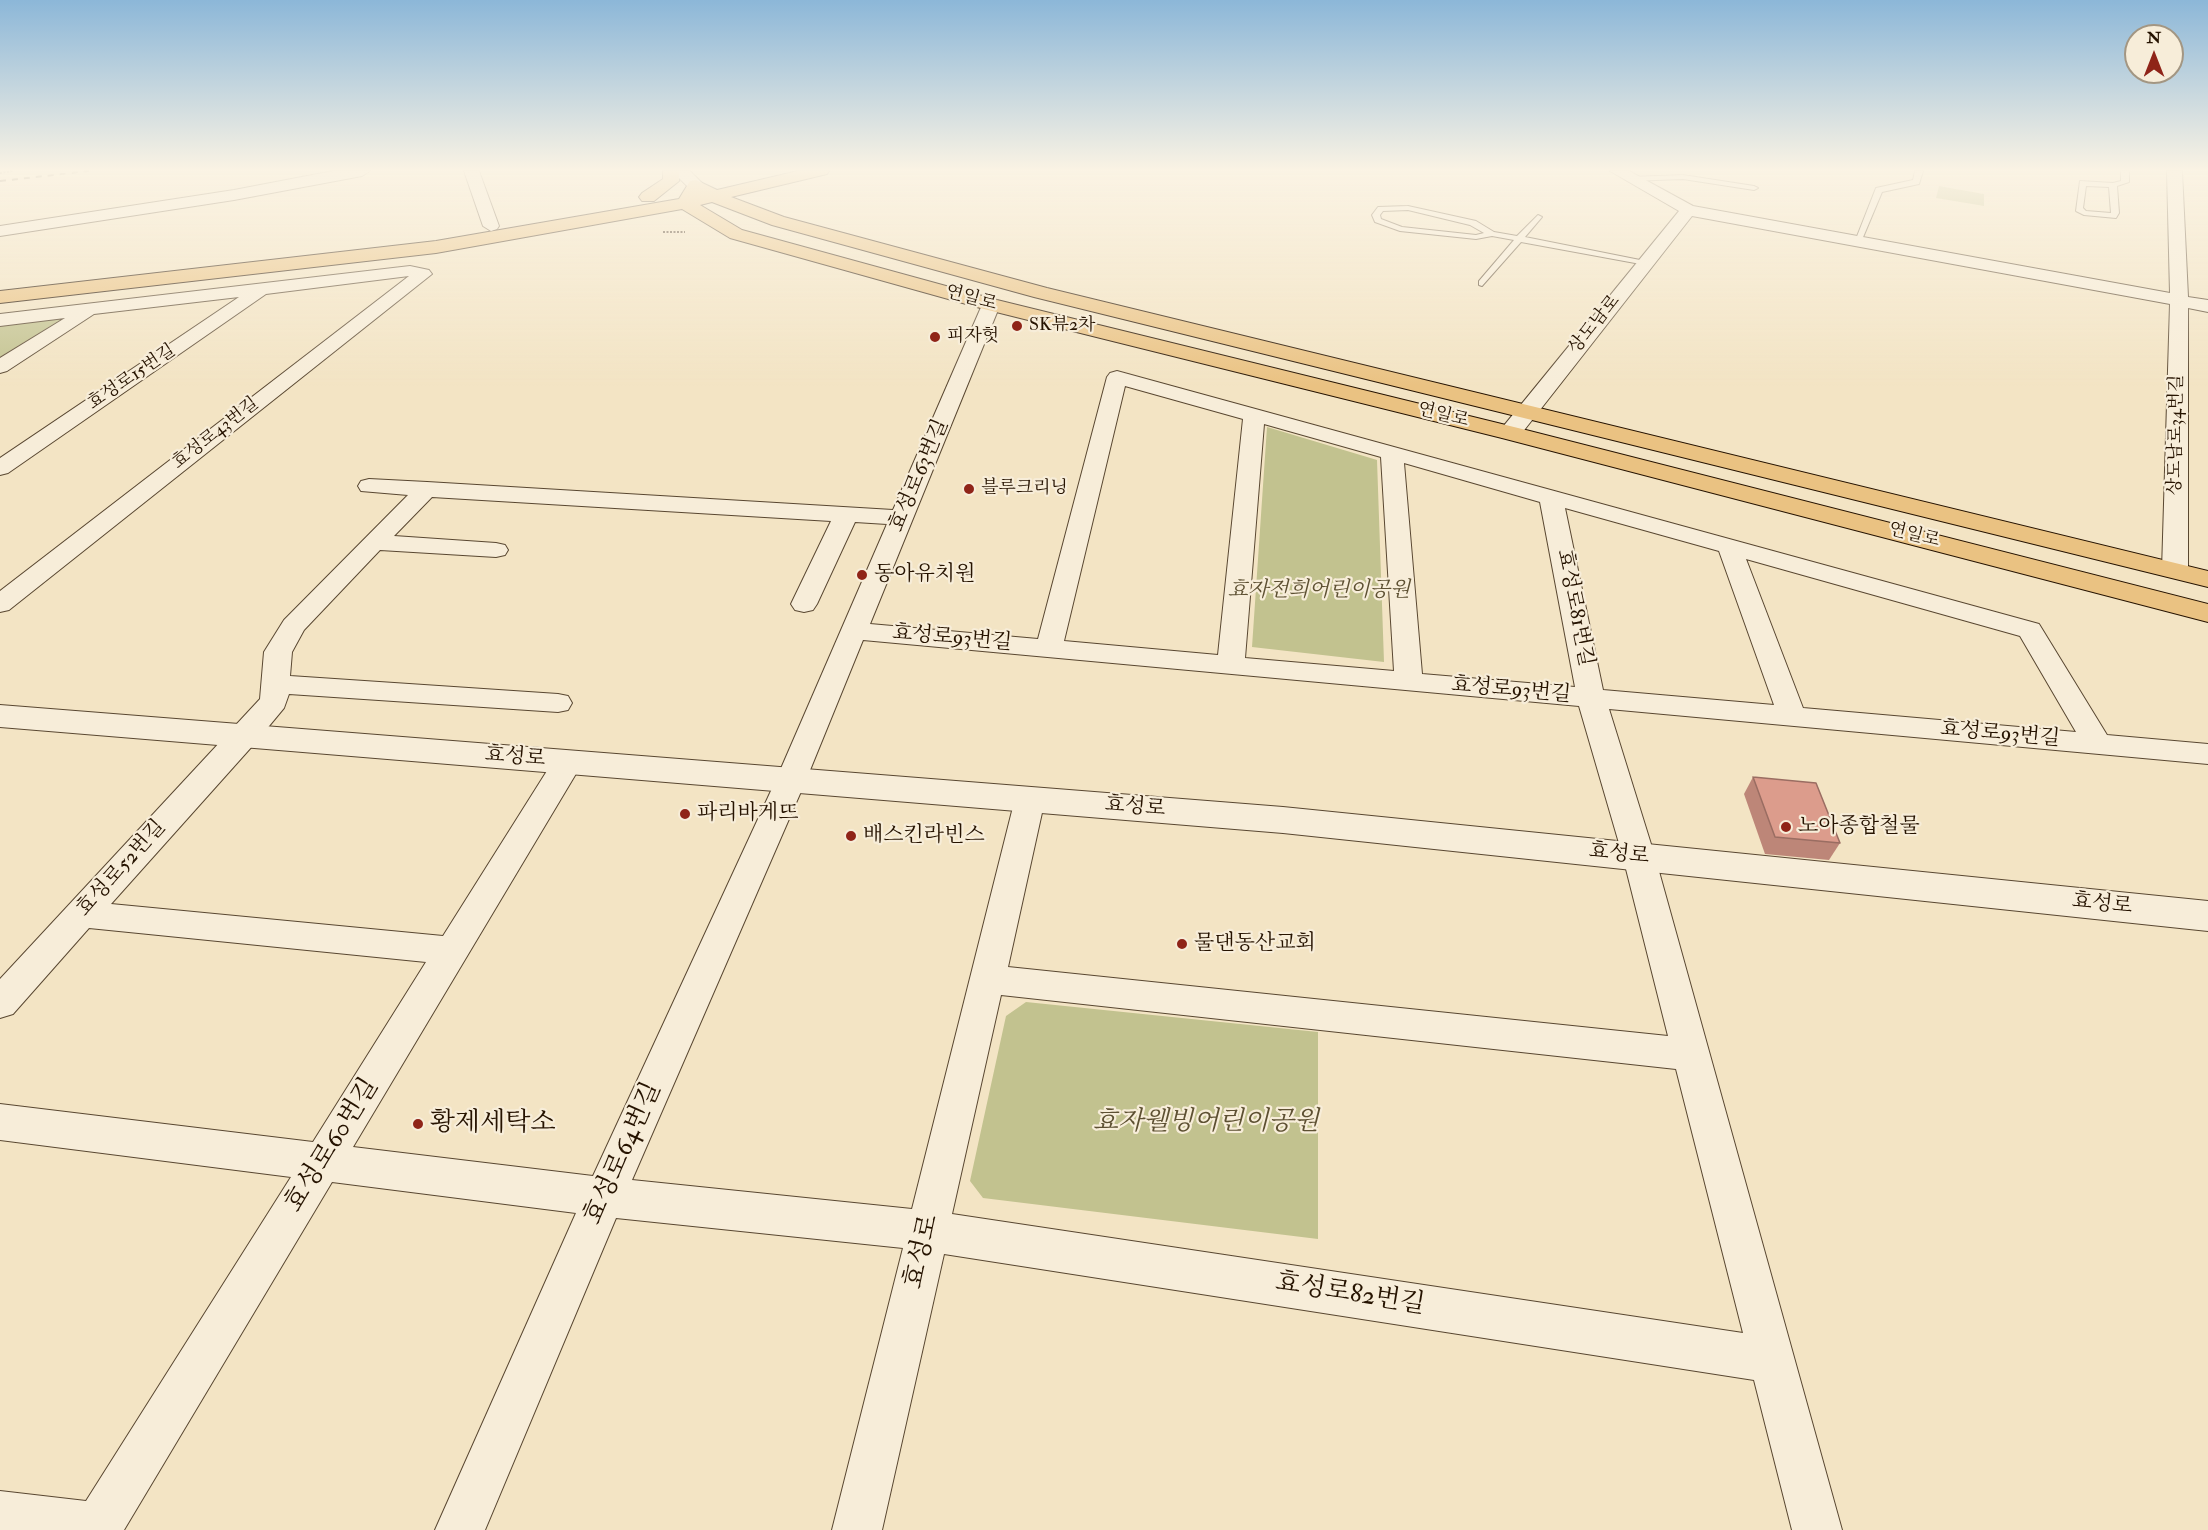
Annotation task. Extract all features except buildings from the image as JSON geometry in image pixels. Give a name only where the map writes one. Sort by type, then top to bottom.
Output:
[{"type":"main road","points":[[0,282],[371,242]]},
{"type":"main road","points":[[0,297],[464,242]]},
{"type":"main road","name":"연일로","points":[[766,242],[991,305],[1510,433],[2208,611]]},
{"type":"main road","name":"연일로","points":[[856,242],[1041,293],[2208,579]]},
{"type":"street","name":"상도남로","points":[[1510,433],[1524,412],[1662,242]]},
{"type":"street","points":[[1859,242],[2208,306]]},
{"type":"street","name":"상도남로34번길","points":[[2175,570],[2179,301],[2177,242]]},
{"type":"street","name":"효성로43번길","points":[[0,604],[423,274],[410,271],[263,288]]},
{"type":"street","points":[[0,320],[263,288]]},
{"type":"street","name":"효성로15번길","points":[[0,468],[263,288]]},
{"type":"street","name":"효성로63번길","points":[[791,780],[991,305]]},
{"type":"street","points":[[0,367],[94,309]]},
{"type":"street","points":[[1049,648],[1117,377],[2030,630],[2098,744]]},
{"type":"street","points":[[1231,665],[1254,415]]},
{"type":"street","points":[[1392,453],[1409,681]]},
{"type":"street","points":[[369,486],[902,518]]},
{"type":"street","name":"효성로52번길","points":[[0,1003],[245,736],[274,701],[278,652],[293,626],[427,489]]},
{"type":"street","name":"효성로81번길","points":[[1551,497],[1591,698],[1639,857]]},
{"type":"street","points":[[804,604],[846,515]]},
{"type":"street","points":[[374,542],[496,550]]},
{"type":"street","points":[[1729,546],[1792,716]]},
{"type":"street","points":[[0,576],[31,578]]},
{"type":"street","name":"효성로93번길","points":[[855,631],[2208,754]]},
{"type":"street","points":[[276,684],[558,703]]},
{"type":"street","name":"효성로","points":[[0,716],[1282,820],[2208,916]]},
{"type":"street","name":"효성로60번길","points":[[97,1529],[568,762]]},
{"type":"street","name":"효성로64번길","points":[[460,1530],[604,1197],[791,780]]},
{"type":"street","name":"효성로","points":[[857,1530],[1030,799]]},
{"type":"street","points":[[1639,857],[1817,1530]]},
{"type":"street","points":[[81,914],[453,951]]},
{"type":"street","points":[[987,979],[1692,1055]]},
{"type":"street","name":"효성로82번길","points":[[0,1122],[604,1197],[928,1231],[1772,1360]]},
{"type":"street","points":[[0,1515],[97,1529]]},
{"type":"lane","points":[[1482,283],[1517,242]]},
{"type":"lane","points":[[1539,242],[1646,262]]},
{"type":"green space","points":[[67,316],[0,357],[0,325]]},
{"type":"green space","name":"효자전희어린이공원","points":[[1267,427],[1377,460],[1384,662],[1252,647]]},
{"type":"green space","name":"효자웰빙어린이공원","points":[[1026,1002],[1318,1032],[1318,1239],[983,1198],[970,1181],[1006,1016]]},
{"type":"place","name":"SK뷰2차","points":[[1017,326]]},
{"type":"place","name":"피자헛","points":[[935,337]]},
{"type":"place","name":"블루크리닝","points":[[969,489]]},
{"type":"place","name":"동아유치원","points":[[862,575]]},
{"type":"place","name":"파리바게뜨","points":[[685,814]]},
{"type":"place","name":"노아종합철물","points":[[1786,827]]},
{"type":"place","name":"배스킨라빈스","points":[[851,836]]},
{"type":"place","name":"물댄동산교회","points":[[1182,944]]},
{"type":"place","name":"황제세탁소","points":[[418,1124]]}]
